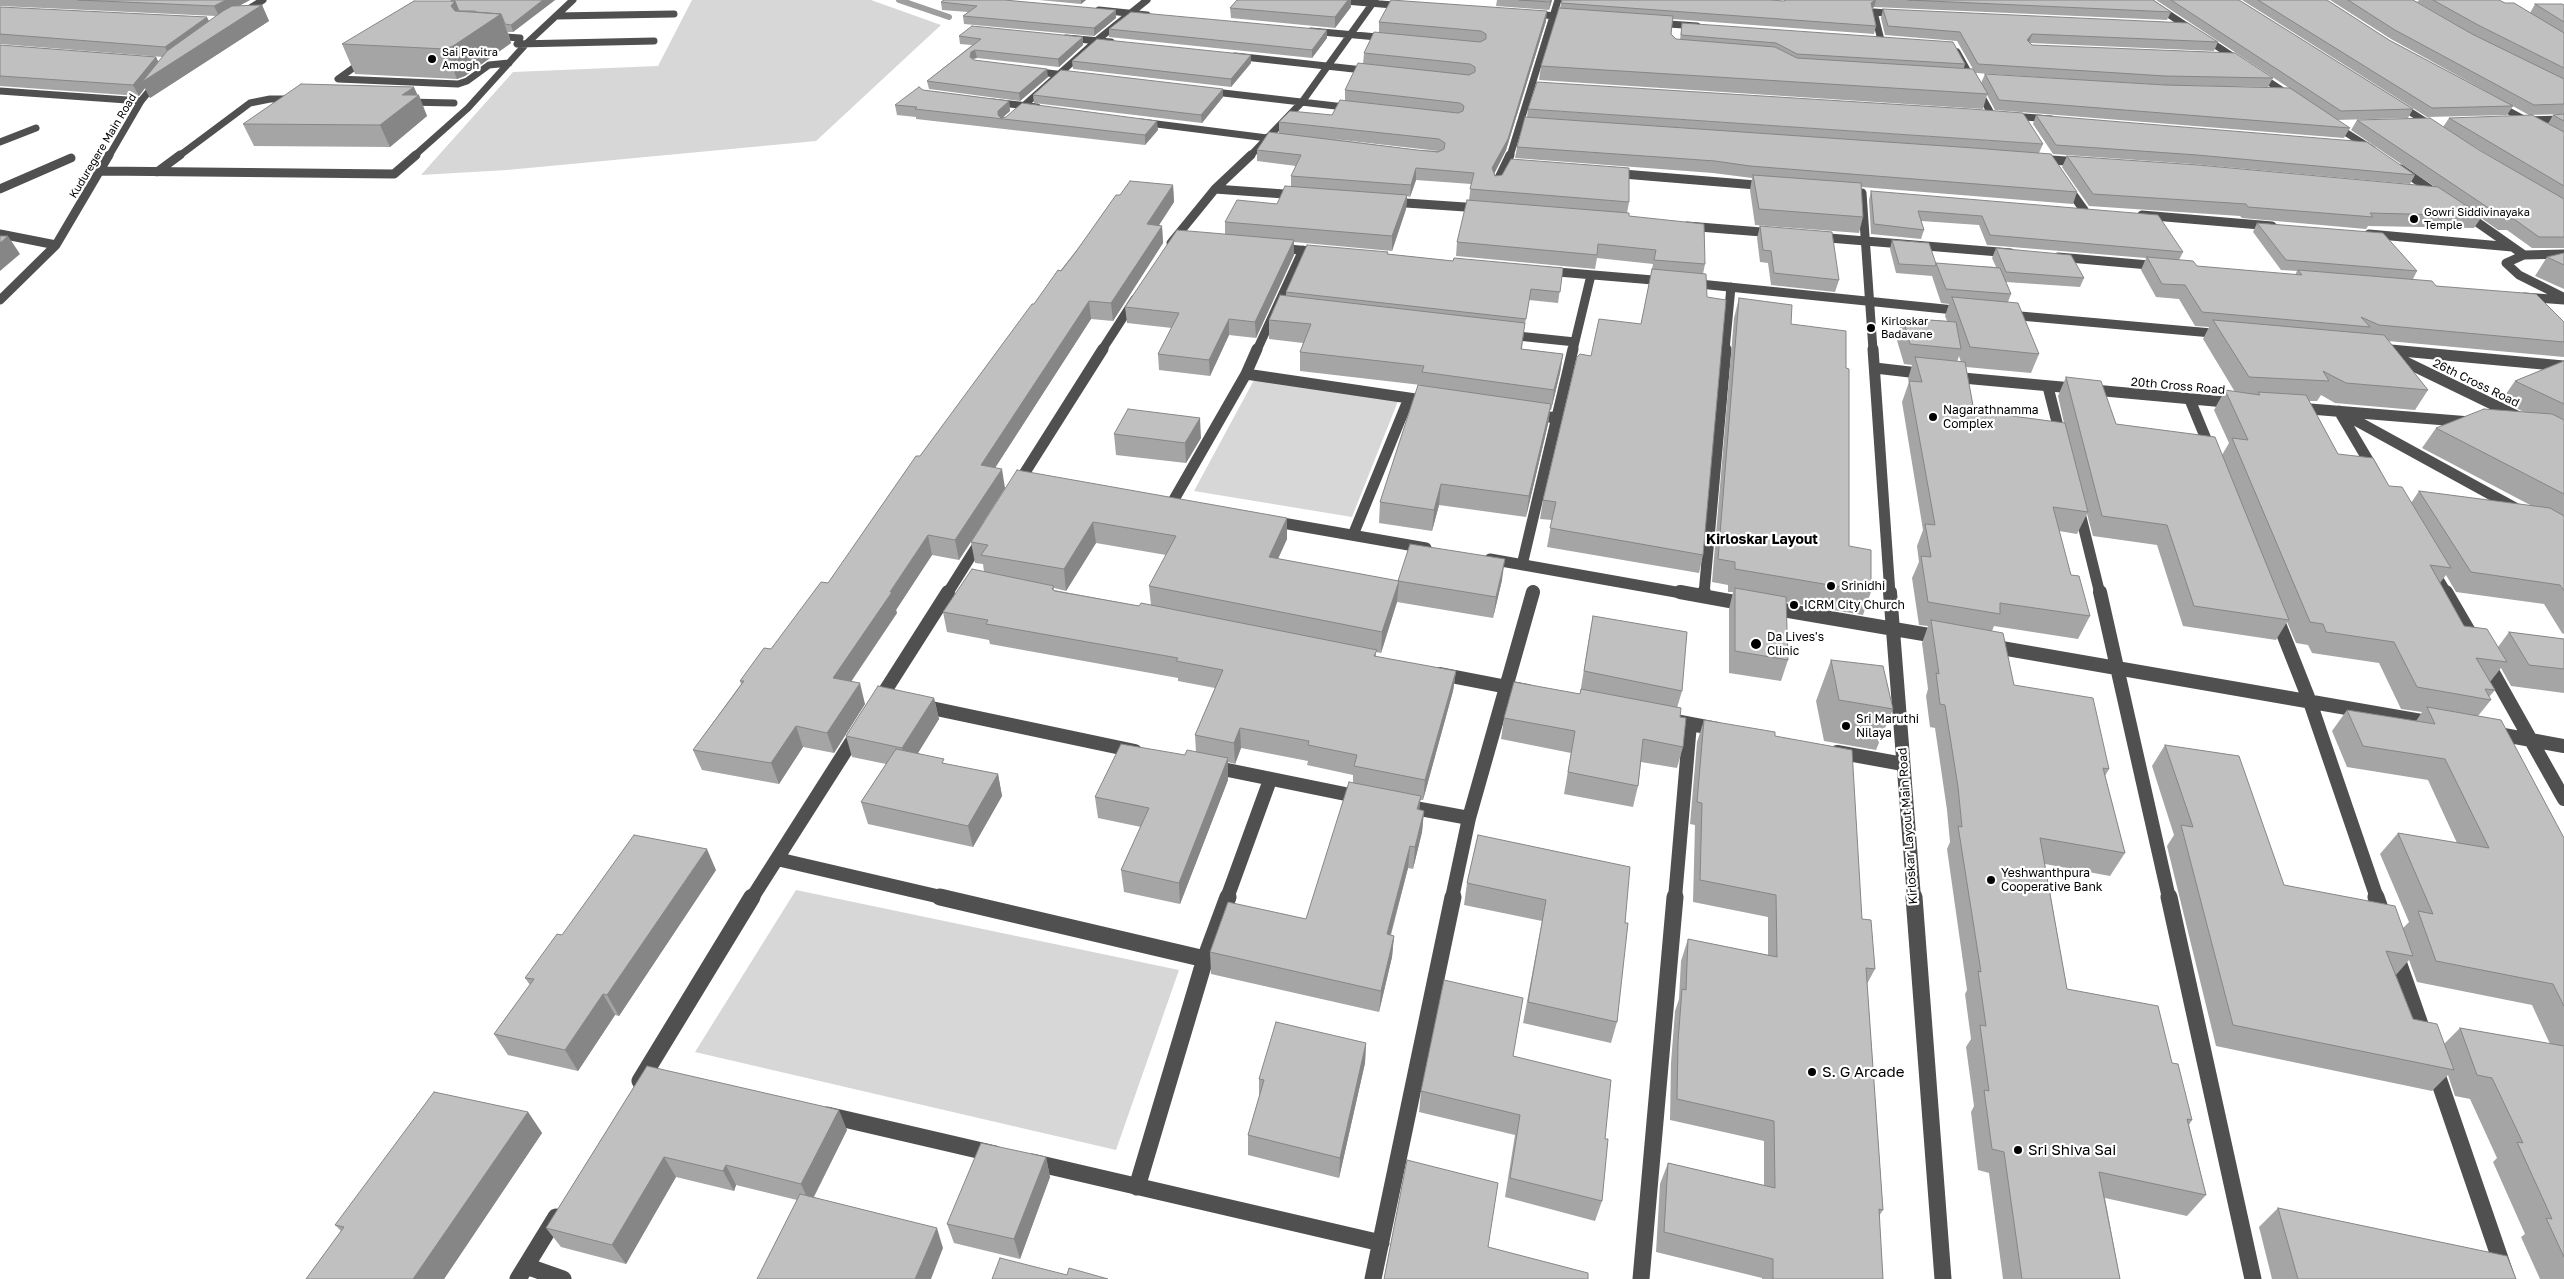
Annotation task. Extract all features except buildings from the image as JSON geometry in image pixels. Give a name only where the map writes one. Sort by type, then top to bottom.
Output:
[{"type":"street","points":[[234,18],[263,0]]},
{"type":"street","points":[[102,171],[394,174],[468,108],[526,44],[573,0]]},
{"type":"street","points":[[1011,117],[1096,41],[1147,0]]},
{"type":"street","points":[[1333,0],[1413,6]]},
{"type":"street","points":[[1497,182],[1507,164],[1558,0]]},
{"type":"street","points":[[2147,0],[2302,104]]},
{"type":"street","points":[[1164,253],[1180,239],[1215,189],[1269,138],[1302,102],[1326,66],[1374,2]]},
{"type":"street","points":[[1092,10],[1160,16]]},
{"type":"street","points":[[1881,40],[1874,12],[1911,15]]},
{"type":"street","points":[[1518,13],[1581,18]]},
{"type":"street","points":[[556,16],[674,14]]},
{"type":"street","points":[[1648,22],[1676,28],[1704,26]]},
{"type":"street","points":[[2166,25],[2186,26]]},
{"type":"street","points":[[1303,30],[1400,40]]},
{"type":"street","points":[[480,36],[518,37],[520,39],[515,43],[526,44],[654,42]]},
{"type":"street","points":[[1057,37],[1115,43]]},
{"type":"street","points":[[1872,40],[1890,41]]},
{"type":"street","points":[[1954,46],[1988,114],[2062,120]]},
{"type":"street","points":[[371,56],[338,79],[458,84],[467,81],[490,65],[509,63]]},
{"type":"street","points":[[1230,56],[1383,72]]},
{"type":"street","points":[[2212,56],[2232,56]]},
{"type":"street","points":[[1022,69],[1078,77]]},
{"type":"street","name":"Kuduregere Main Road","points":[[0,300],[56,245],[102,171],[141,101],[165,71]]},
{"type":"street","points":[[1962,78],[1982,79]]},
{"type":"street","points":[[1532,85],[1542,86]]},
{"type":"street","points":[[1195,90],[1361,108]]},
{"type":"street","points":[[0,91],[141,101]]},
{"type":"street","points":[[2266,92],[2286,93]]},
{"type":"street","points":[[157,172],[250,103],[270,99],[308,99]]},
{"type":"street","points":[[396,101],[454,103]]},
{"type":"street","points":[[984,101],[1043,108]]},
{"type":"street","points":[[2393,102],[2443,133]]},
{"type":"street","points":[[2493,102],[2541,128]]},
{"type":"street","points":[[2023,117],[2028,126]]},
{"type":"street","points":[[2506,121],[2564,119]]},
{"type":"street","points":[[2326,120],[2380,155]]},
{"type":"street","points":[[1136,122],[1288,140]]},
{"type":"street","points":[[2408,123],[2437,122]]},
{"type":"street","points":[[1520,123],[1530,123]]},
{"type":"street","points":[[2334,125],[2353,124]]},
{"type":"street","points":[[0,142],[36,128]]},
{"type":"street","points":[[2345,143],[2365,145]]},
{"type":"street","points":[[2044,152],[2084,210]]},
{"type":"street","points":[[0,189],[71,158]]},
{"type":"street","points":[[2030,159],[2054,167],[2088,163]]},
{"type":"street","points":[[1507,164],[1516,165]]},
{"type":"street","points":[[2396,166],[2444,199]]},
{"type":"street","points":[[1605,172],[1773,186]]},
{"type":"street","points":[[1215,189],[1311,196]]},
{"type":"street","points":[[2416,191],[2436,193]]},
{"type":"street","name":"Kirloskar Layout Main Road","points":[[1862,193],[1903,764],[1943,1279]]},
{"type":"street","points":[[1379,201],[1494,209]]},
{"type":"street","points":[[2074,209],[2094,211]]},
{"type":"street","points":[[2459,209],[2524,255]]},
{"type":"street","points":[[2134,214],[2283,227]]},
{"type":"street","points":[[1680,225],[1787,234]]},
{"type":"street","points":[[0,234],[56,245]]},
{"type":"street","points":[[2362,234],[2512,247]]},
{"type":"street","points":[[1807,236],[2023,254]]},
{"type":"street","points":[[1263,246],[1331,252]]},
{"type":"street","points":[[1172,503],[1282,308],[1303,250]]},
{"type":"street","points":[[2564,254],[2524,255],[2506,263],[2519,275],[2564,299]]},
{"type":"street","points":[[2052,257],[2170,267]]},
{"type":"street","points":[[1532,270],[1680,282],[1969,312]]},
{"type":"street","points":[[1522,565],[1591,275]]},
{"type":"street","points":[[1010,494],[1026,479],[1143,287]]},
{"type":"street","points":[[1704,596],[1731,287]]},
{"type":"street","points":[[2515,296],[2564,299]]},
{"type":"street","points":[[1999,314],[2238,336]]},
{"type":"street","points":[[1496,333],[1575,342]]},
{"type":"street","name":"26th Cross Road","points":[[2511,425],[2531,425],[2372,348],[2564,366]]},
{"type":"street","name":"20th Cross Road","points":[[1874,368],[2048,387],[2247,404]]},
{"type":"street","points":[[1246,374],[1436,402]]},
{"type":"street","points":[[2048,387],[2065,453]]},
{"type":"street","points":[[1353,536],[1409,398]]},
{"type":"street","points":[[2190,400],[2216,464]]},
{"type":"street","points":[[2285,407],[2482,423]]},
{"type":"street","points":[[2339,411],[2379,479]]},
{"type":"street","points":[[2339,411],[2529,516]]},
{"type":"street","points":[[1520,413],[1558,418]]},
{"type":"street","points":[[2076,500],[2118,668],[2253,1279]]},
{"type":"street","points":[[1260,519],[1438,550]]},
{"type":"street","points":[[634,1090],[776,859],[880,697],[962,579],[989,528]]},
{"type":"street","points":[[2424,555],[2533,740],[2564,799]]},
{"type":"street","points":[[1475,557],[1952,639]]},
{"type":"street","points":[[1373,1279],[1469,818],[1533,591]]},
{"type":"street","points":[[2270,601],[2310,702],[2507,1279]]},
{"type":"street","points":[[1981,644],[2446,725]]},
{"type":"street","points":[[1427,671],[1545,695]]},
{"type":"street","points":[[880,697],[1153,755]]},
{"type":"street","points":[[1661,718],[1727,731]]},
{"type":"street","points":[[1641,1279],[1690,724]]},
{"type":"street","points":[[2484,732],[2564,746]]},
{"type":"street","points":[[1828,751],[1903,764]]},
{"type":"street","points":[[1202,765],[1374,800]]},
{"type":"street","points":[[1137,1187],[1205,959],[1270,780]]},
{"type":"street","points":[[1393,804],[1469,818]]},
{"type":"street","points":[[776,859],[1205,959]]},
{"type":"street","points":[[644,1073],[664,1078]]},
{"type":"street","points":[[808,1111],[1381,1243]]},
{"type":"street","points":[[562,1207],[522,1272],[563,1279]]},
{"type":"shaded area","points":[[692,0],[871,0],[941,25],[816,141],[507,170],[421,175],[513,72],[658,66]]},
{"type":"shaded area","points":[[1254,380],[1398,401],[1352,517],[1194,491]]},
{"type":"shaded area","points":[[796,890],[1179,970],[1116,1150],[695,1052]]},
{"type":"waterway","points":[[899,0],[949,17]]},
{"type":"place","name":"Sai Pavitra Amogh","points":[[432,59]]},
{"type":"place","name":"Gowri Siddivinayaka Temple","points":[[2414,219]]},
{"type":"place","name":"Kirloskar Badavane","points":[[1871,328]]},
{"type":"place","name":"Nagarathnamma Complex","points":[[1933,417]]},
{"type":"place","name":"Srinidhi","points":[[1831,586]]},
{"type":"place","name":"ICRM City Church","points":[[1794,605]]},
{"type":"place","name":"Da Lives's Clinic","points":[[1756,644]]},
{"type":"place","name":"Sri Maruthi Nilaya","points":[[1846,726]]},
{"type":"place","name":"Yeshwanthpura Cooperative Bank","points":[[1991,880]]},
{"type":"place","name":"S. G Arcade","points":[[1812,1072]]},
{"type":"place","name":"Sri Shiva Sai","points":[[2018,1150]]},
{"type":"district","name":"Kirloskar Layout","points":[[1762,540]]}]
